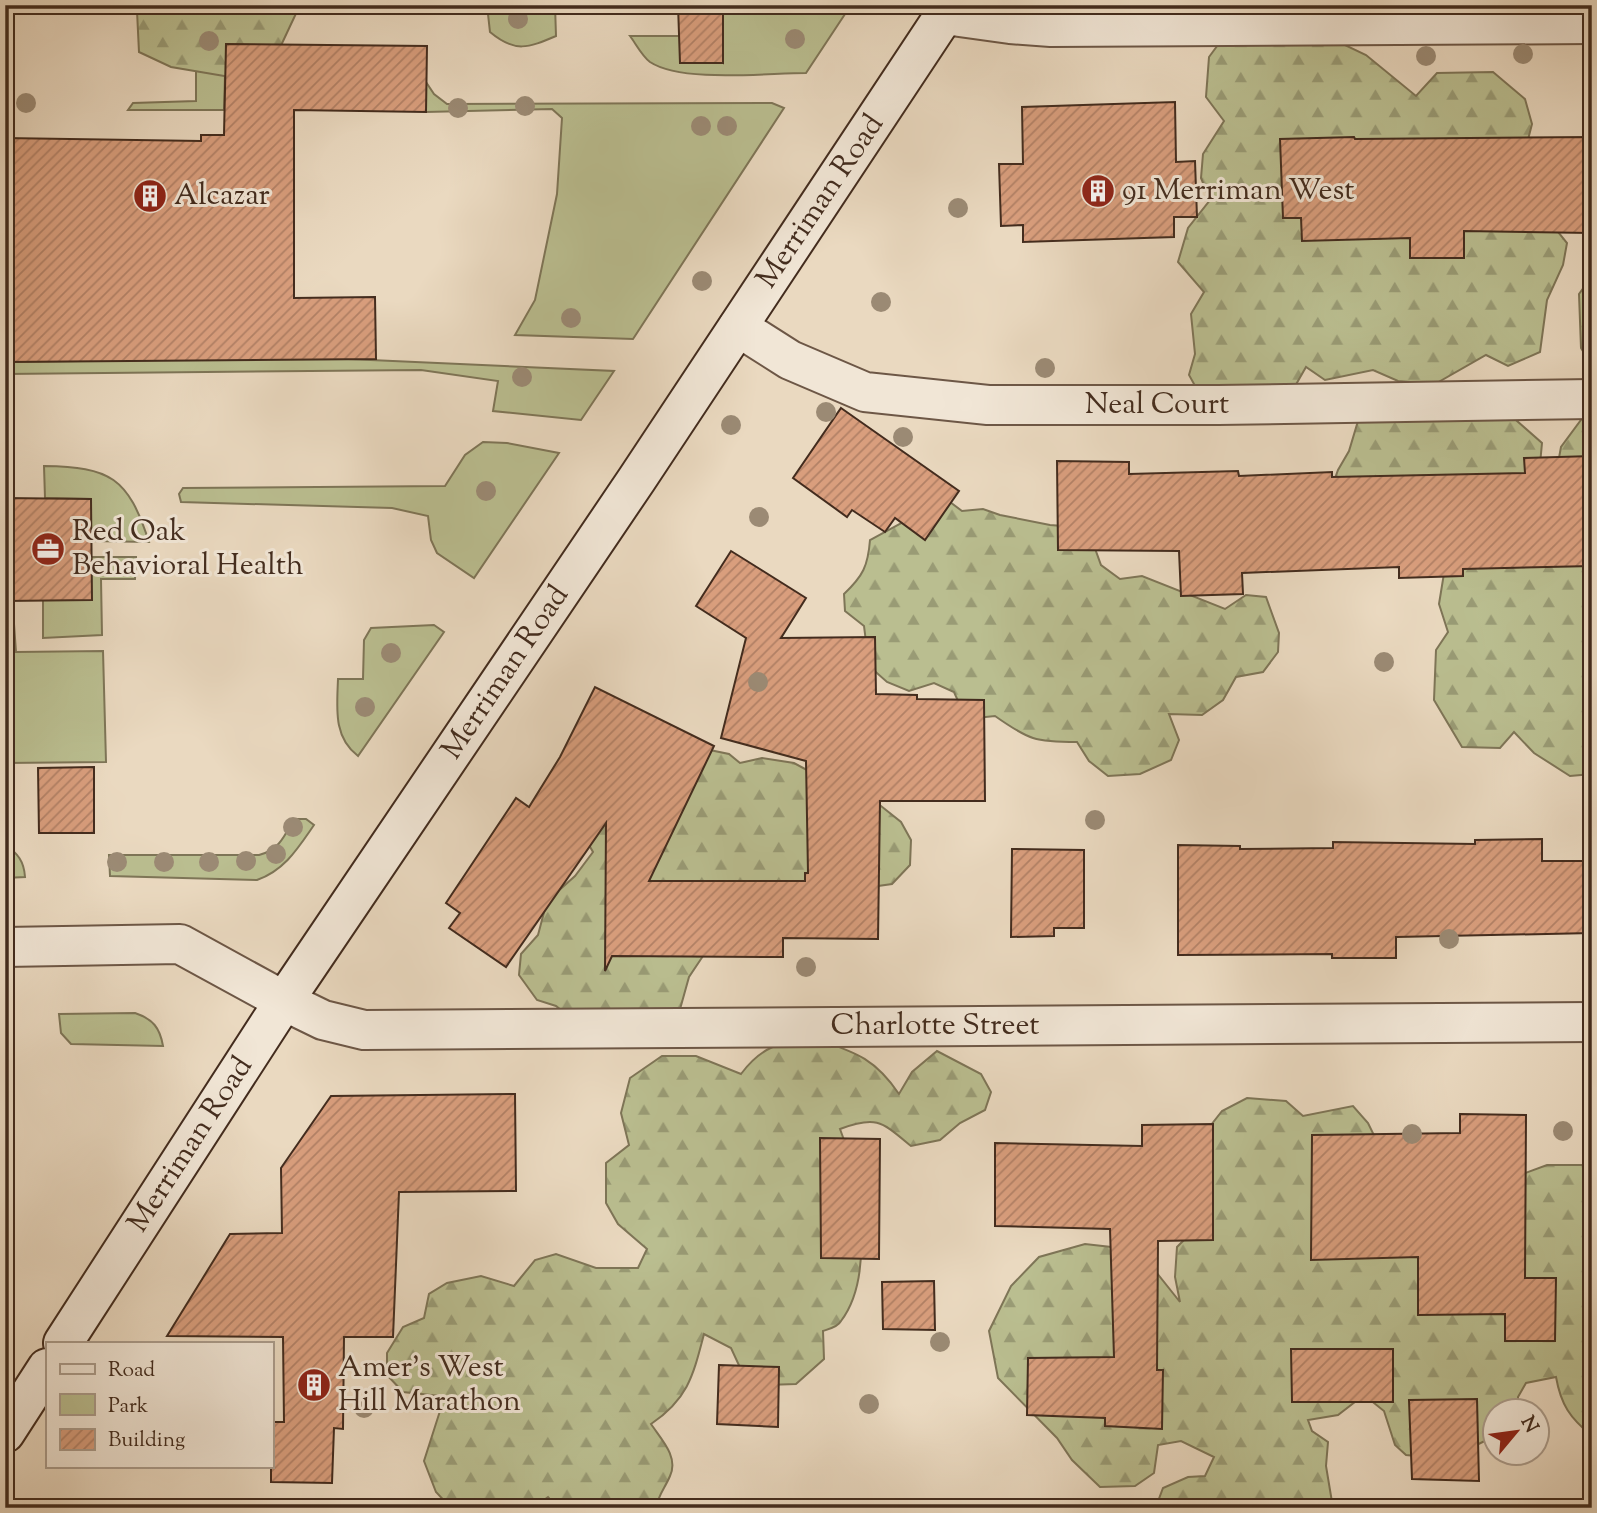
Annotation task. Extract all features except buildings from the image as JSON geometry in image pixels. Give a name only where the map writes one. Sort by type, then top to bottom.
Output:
[{"type":"street","points":[[948,10],[1010,24],[1051,27],[1592,24]]},
{"type":"street","name":"Merriman Road","points":[[64,1342],[284,1001],[948,10]]},
{"type":"street","name":"Neal Court","points":[[738,327],[790,360],[864,392],[988,405],[1204,405],[1592,399]]},
{"type":"street","name":"Charlotte Street","points":[[5,947],[180,944],[323,1020],[364,1030],[1592,1022]]},
{"type":"street","points":[[5,1433],[46,1370]]},
{"type":"green space","points":[[139,5],[300,5],[269,71],[236,78],[171,67],[139,52]]},
{"type":"green space","points":[[196,5],[227,5],[224,110],[128,110],[133,103],[196,101]]},
{"type":"green space","points":[[487,5],[555,5],[556,36],[529,46],[507,43],[490,32]]},
{"type":"green space","points":[[723,5],[851,5],[806,73],[682,73],[650,62],[630,36],[679,36],[723,63]]},
{"type":"green space","points":[[1226,34],[1322,34],[1366,55],[1416,96],[1437,73],[1493,72],[1525,99],[1532,124],[1521,167],[1550,222],[1567,243],[1563,265],[1547,300],[1540,352],[1508,366],[1486,355],[1435,384],[1398,381],[1373,370],[1325,380],[1306,367],[1290,395],[1199,393],[1189,375],[1195,354],[1191,314],[1204,292],[1178,262],[1188,228],[1210,200],[1201,178],[1203,154],[1224,121],[1206,97],[1209,57]]},
{"type":"green space","points":[[426,82],[434,94],[447,104],[772,103],[784,108],[633,339],[515,335],[535,300],[557,194],[562,118],[552,109],[426,112]]},
{"type":"green space","points":[[1592,276],[1592,366],[1581,348],[1579,294]]},
{"type":"green space","points":[[326,358],[614,371],[581,420],[493,411],[498,381],[421,370],[5,374],[5,362]]},
{"type":"green space","points":[[1367,391],[1509,414],[1542,443],[1539,475],[1554,485],[1561,447],[1592,405],[1592,774],[1570,776],[1534,753],[1514,732],[1500,748],[1462,747],[1434,700],[1436,650],[1448,632],[1439,604],[1448,549],[1326,504],[1338,470],[1349,451]]},
{"type":"green space","points":[[483,442],[507,443],[559,453],[474,578],[437,553],[431,540],[428,516],[392,508],[181,502],[179,494],[183,488],[445,486],[465,455]]},
{"type":"green space","points":[[44,466],[85,469],[101,473],[113,480],[133,503],[149,542],[91,541],[91,499],[45,498]]},
{"type":"green space","points":[[942,496],[962,511],[983,509],[1050,525],[1076,527],[1093,543],[1101,565],[1120,579],[1142,576],[1225,609],[1246,595],[1266,597],[1279,633],[1278,652],[1263,672],[1236,677],[1223,700],[1202,715],[1169,714],[1179,740],[1171,760],[1140,774],[1108,776],[1089,761],[1077,742],[1033,738],[995,716],[976,718],[963,712],[954,692],[934,683],[909,691],[887,682],[869,666],[864,626],[845,611],[844,594],[863,570],[870,540],[909,519]]},
{"type":"green space","points":[[91,557],[136,557],[135,579],[101,579],[102,635],[43,638],[43,600]]},
{"type":"green space","points":[[5,624],[14,624],[16,652],[103,651],[106,762],[5,763]]},
{"type":"green space","points":[[434,625],[444,632],[358,756],[340,731],[337,711],[338,679],[363,679],[364,640],[371,628]]},
{"type":"green space","points":[[700,748],[729,754],[740,763],[762,758],[794,763],[876,802],[901,822],[911,840],[910,865],[892,884],[871,887],[703,956],[689,977],[677,1020],[573,1020],[556,1006],[537,1000],[519,975],[521,954],[538,935],[547,901],[575,876],[593,852],[578,826]]},
{"type":"green space","points":[[294,819],[306,819],[314,825],[283,864],[257,880],[110,876],[109,855],[266,853],[284,837]]},
{"type":"green space","points":[[5,844],[20,858],[25,877],[5,878]]},
{"type":"green space","points":[[135,1013],[155,1025],[163,1046],[71,1044],[61,1033],[59,1014]]},
{"type":"green space","points":[[814,1038],[862,1057],[881,1072],[899,1094],[912,1072],[937,1051],[981,1074],[991,1092],[985,1110],[960,1123],[940,1140],[911,1146],[886,1126],[871,1122],[840,1129],[858,1199],[861,1253],[852,1302],[840,1323],[823,1331],[824,1359],[796,1384],[766,1385],[743,1374],[731,1348],[704,1334],[692,1374],[681,1396],[651,1424],[668,1448],[672,1462],[670,1476],[656,1508],[558,1508],[548,1497],[533,1508],[451,1508],[436,1492],[424,1461],[440,1411],[439,1396],[403,1392],[387,1375],[387,1353],[403,1327],[424,1318],[429,1294],[447,1283],[481,1276],[514,1286],[535,1260],[556,1254],[596,1268],[638,1268],[647,1249],[618,1224],[606,1203],[606,1163],[629,1145],[621,1113],[630,1078],[662,1056],[696,1056],[741,1074],[764,1051],[791,1041]]},
{"type":"green space","points":[[1247,1098],[1286,1101],[1303,1116],[1353,1106],[1368,1123],[1388,1164],[1512,1178],[1547,1165],[1584,1165],[1592,1169],[1592,1436],[1568,1410],[1556,1377],[1526,1383],[1518,1398],[1482,1398],[1482,1442],[1456,1455],[1437,1458],[1406,1455],[1395,1445],[1384,1411],[1364,1395],[1338,1415],[1308,1420],[1312,1431],[1328,1442],[1326,1466],[1333,1508],[1158,1508],[1163,1488],[1188,1477],[1205,1476],[1214,1457],[1181,1441],[1158,1445],[1154,1473],[1135,1486],[1100,1487],[998,1378],[989,1331],[1011,1286],[1039,1257],[1085,1244],[1129,1249],[1156,1272],[1180,1302],[1175,1277],[1177,1247],[1194,1230],[1193,1148],[1222,1111]]},
{"type":"place","name":"91 Merriman West","points":[[1098,191]]},
{"type":"place","name":"Alcazar","points":[[150,196]]},
{"type":"place","name":"Red Oak Behavioral Health","points":[[48,549]]},
{"type":"place","name":"Amer's West Hill Marathon","points":[[314,1385]]}]
